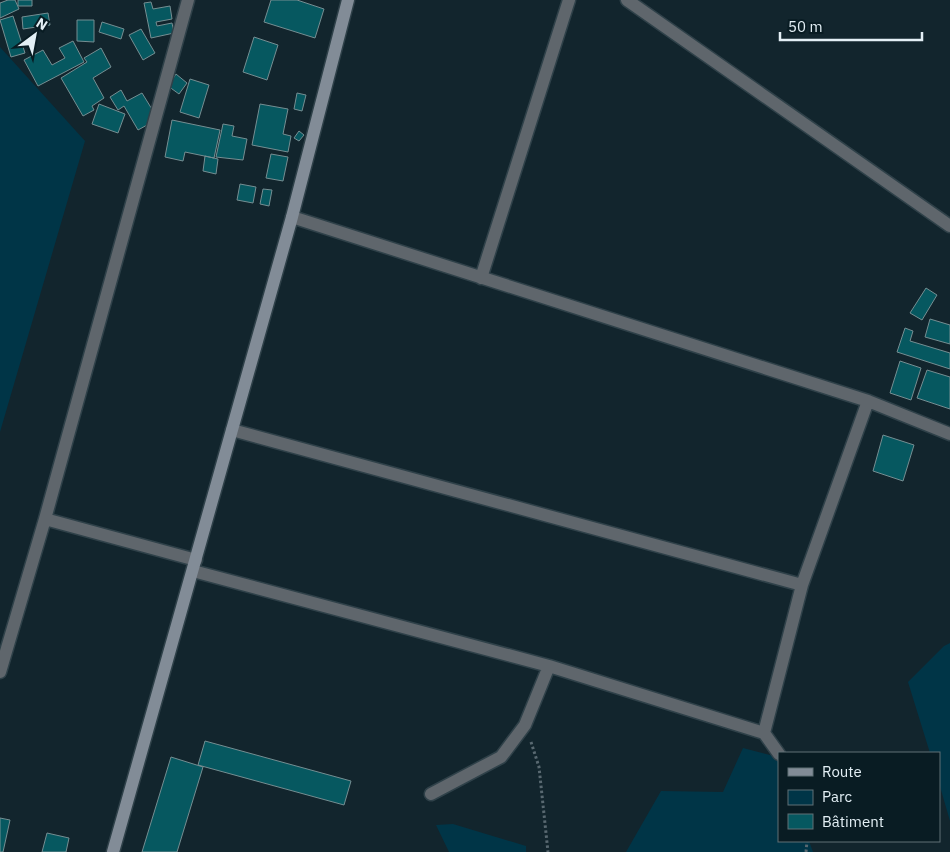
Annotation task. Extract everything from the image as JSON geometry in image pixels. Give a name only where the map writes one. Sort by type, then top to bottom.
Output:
[{"type":"main road","points":[[113,852],[292,217],[348,0]]},
{"type":"street","points":[[0,672],[45,519],[188,0]]},
{"type":"street","points":[[481,278],[569,0]]},
{"type":"street","points":[[626,0],[950,226]]},
{"type":"street","points":[[292,217],[868,401],[950,434]]},
{"type":"street","points":[[764,733],[802,585],[868,401]]},
{"type":"street","points":[[232,430],[802,585]]},
{"type":"street","points":[[45,519],[195,565],[548,666],[764,733],[778,753]]},
{"type":"street","points":[[432,794],[501,757],[525,725],[548,666]]},
{"type":"path","points":[[525,725],[539,767],[548,852]]},
{"type":"green space","points":[[0,47],[85,141],[0,432]]},
{"type":"green space","points":[[950,643],[950,821],[940,786],[940,752],[930,752],[908,682],[944,646]]},
{"type":"green space","points":[[743,748],[778,757],[778,842],[809,842],[813,852],[626,852],[661,791],[723,792]]},
{"type":"green space","points":[[453,824],[526,846],[526,852],[449,852],[436,825]]},
{"type":"building","points":[[15,0],[19,9],[0,18],[0,3]]},
{"type":"building","points":[[18,0],[32,0],[32,6],[18,6]]},
{"type":"building","points":[[271,0],[297,0],[324,9],[315,38],[264,22]]},
{"type":"building","points":[[151,2],[153,9],[170,6],[172,19],[156,22],[157,26],[172,23],[174,33],[151,38],[144,3]]},
{"type":"building","points":[[48,13],[50,25],[23,29],[22,17]]},
{"type":"building","points":[[13,16],[25,53],[11,57],[0,20]]},
{"type":"building","points":[[77,20],[94,20],[94,42],[77,41]]},
{"type":"building","points":[[102,22],[124,29],[121,39],[99,32]]},
{"type":"building","points":[[141,29],[155,53],[143,60],[129,35]]},
{"type":"building","points":[[254,37],[278,45],[267,80],[243,72]]},
{"type":"building","points":[[73,41],[84,62],[38,86],[24,60],[43,50],[52,65],[65,58],[59,48]]},
{"type":"building","points":[[101,48],[111,67],[93,78],[104,98],[92,106],[94,110],[83,116],[61,78],[87,62],[84,58]]},
{"type":"building","points":[[176,74],[187,83],[179,94],[168,86]]},
{"type":"building","points":[[190,79],[209,85],[199,118],[180,112]]},
{"type":"building","points":[[121,90],[127,101],[142,93],[158,119],[138,130],[124,106],[118,110],[110,97]]},
{"type":"building","points":[[297,93],[306,95],[302,111],[294,109]]},
{"type":"building","points":[[99,104],[125,114],[118,133],[92,124]]},
{"type":"building","points":[[260,104],[288,109],[283,134],[291,136],[288,152],[252,145]]},
{"type":"building","points":[[172,120],[220,130],[214,158],[185,152],[183,161],[165,157]]},
{"type":"building","points":[[223,124],[234,126],[232,136],[247,139],[243,160],[216,157]]},
{"type":"building","points":[[299,131],[304,135],[299,141],[294,138]]},
{"type":"building","points":[[271,154],[288,157],[283,181],[266,178]]},
{"type":"building","points":[[205,156],[218,159],[216,174],[203,171]]},
{"type":"building","points":[[240,184],[256,187],[253,203],[237,200]]},
{"type":"building","points":[[263,189],[272,190],[269,206],[260,204]]},
{"type":"building","points":[[926,288],[937,295],[922,320],[910,313]]},
{"type":"building","points":[[930,319],[950,325],[950,344],[925,337]]},
{"type":"building","points":[[905,328],[913,331],[910,341],[950,353],[950,369],[897,352]]},
{"type":"building","points":[[900,361],[921,368],[911,400],[890,393]]},
{"type":"building","points":[[927,370],[950,377],[950,409],[917,398]]},
{"type":"building","points":[[883,435],[914,445],[903,481],[873,471]]},
{"type":"building","points":[[205,741],[351,781],[344,805],[198,765]]},
{"type":"building","points":[[171,757],[203,767],[177,852],[142,852]]},
{"type":"building","points":[[0,818],[10,820],[3,852],[0,852]]},
{"type":"building","points":[[47,833],[69,838],[66,852],[42,852]]}]
